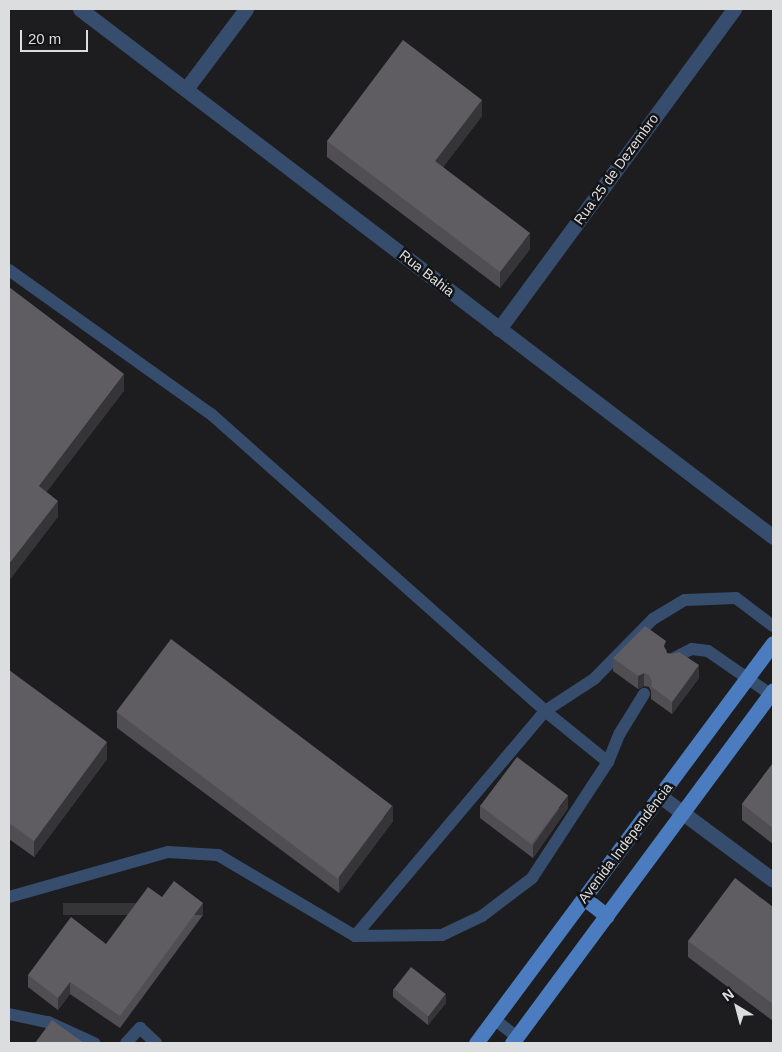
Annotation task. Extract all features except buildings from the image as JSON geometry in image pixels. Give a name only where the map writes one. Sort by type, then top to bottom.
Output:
[{"type":"main road","name":"Avenida Independência","points":[[476,1043],[773,643]]},
{"type":"main road","name":"Avenida Independência","points":[[514,1040],[772,692]]},
{"type":"main road","points":[[584,898],[607,916]]},
{"type":"street","name":"Rua Bahia","points":[[80,9],[773,537]]},
{"type":"street","points":[[186,89],[246,9]]},
{"type":"street","name":"Rua 25 de Dezembro","points":[[499,328],[734,9]]},
{"type":"street","points":[[660,796],[773,880]]},
{"type":"lane","points":[[9,270],[211,414],[545,711],[608,762]]},
{"type":"lane","points":[[355,936],[545,711],[594,678],[653,619],[685,600],[736,598],[773,626]]},
{"type":"lane","points":[[672,659],[692,649],[708,651],[747,678],[772,692]]},
{"type":"lane","points":[[9,897],[168,852],[218,855],[355,936],[442,935],[482,916],[532,878],[608,762],[620,733],[644,694]]},
{"type":"lane","points":[[9,1014],[48,1022],[94,1043]]},
{"type":"lane","points":[[494,1019],[514,1040]]},
{"type":"lane","points":[[126,1043],[140,1028],[156,1043]]}]
